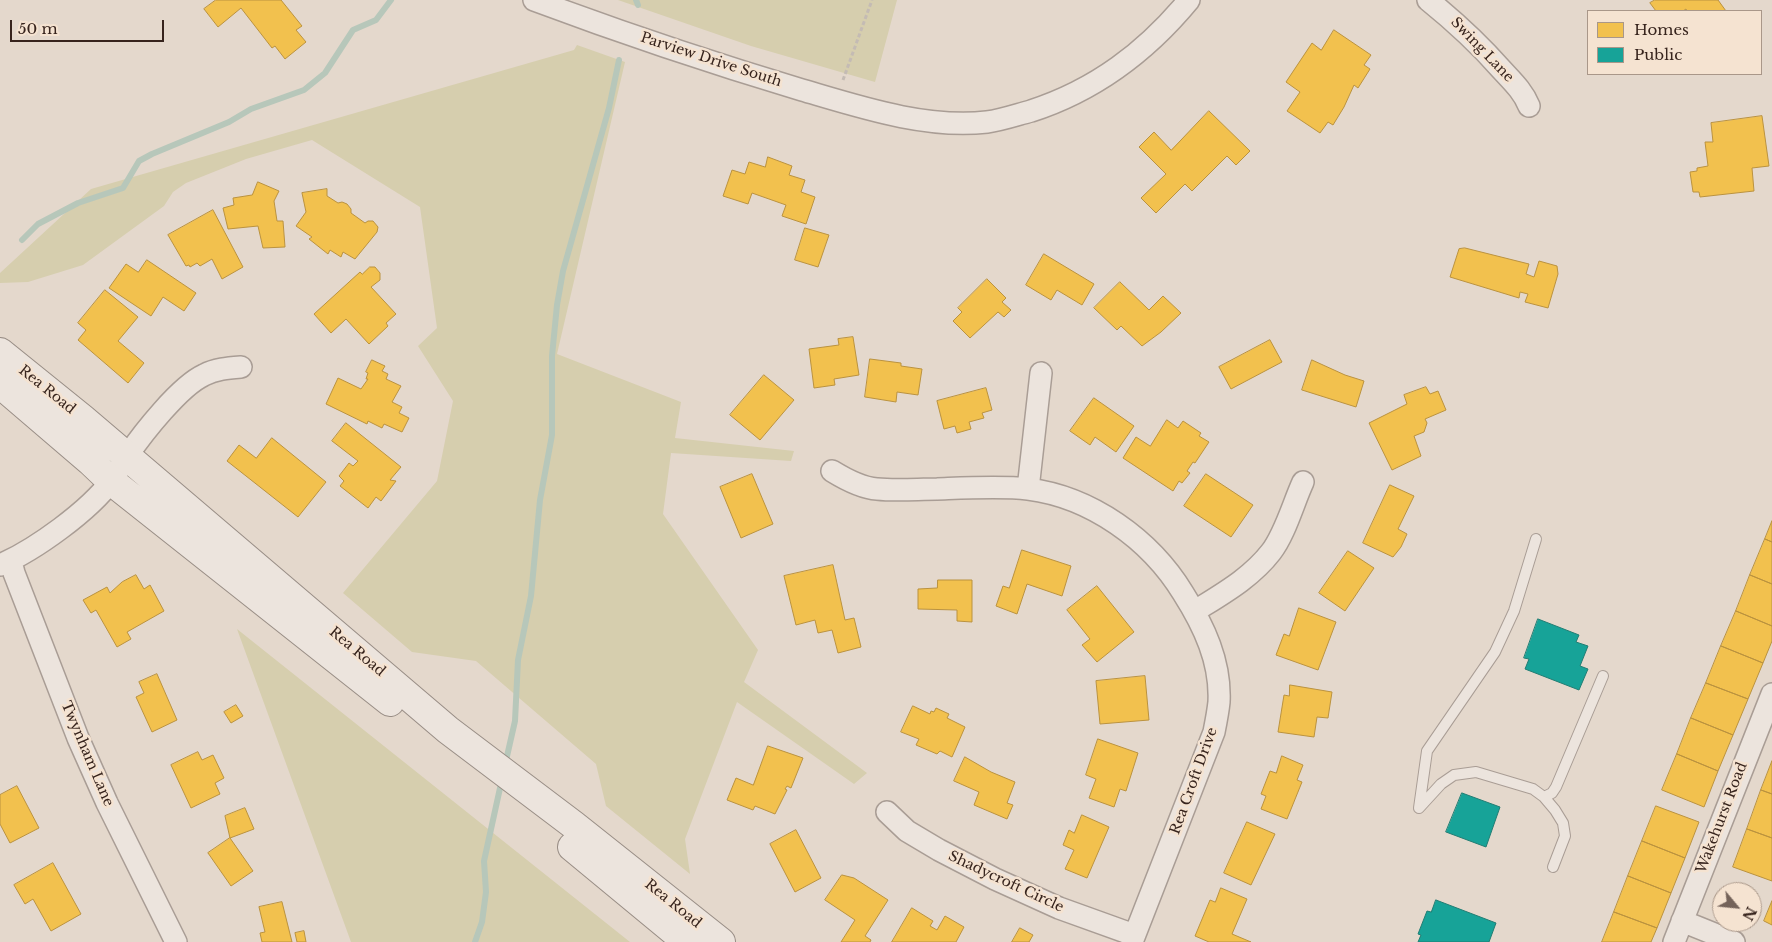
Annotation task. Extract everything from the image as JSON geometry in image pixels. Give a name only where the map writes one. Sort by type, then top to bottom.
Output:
[{"type":"main road","name":"Rea Road","points":[[0,352],[126,457],[446,737]]},
{"type":"main road","name":"Rea Road","points":[[0,384],[111,481],[572,835],[721,942]]},
{"type":"main road","name":"Rea Road","points":[[572,835],[687,942]]},
{"type":"street","name":"Parview Drive South","points":[[534,0],[744,73],[836,100],[932,121],[968,123],[1006,118],[1046,106],[1084,89],[1138,54],[1189,0]]},
{"type":"street","name":"Swing Lane","points":[[1428,0],[1449,17],[1494,62],[1523,93],[1529,106]]},
{"type":"street","points":[[5,563],[58,530],[81,511],[111,481],[126,457],[168,405],[182,391],[202,375],[216,370],[241,367]]},
{"type":"street","points":[[1028,489],[1041,373]]},
{"type":"street","name":"Rea Croft Drive","points":[[832,471],[848,481],[876,489],[1028,489],[1054,494],[1087,507],[1118,524],[1154,556],[1180,587],[1195,611],[1211,646],[1215,660],[1219,704],[1214,732],[1133,938]]},
{"type":"street","points":[[1195,611],[1250,575],[1271,552],[1278,541],[1302,482]]},
{"type":"street","name":"Twynham Lane","points":[[5,563],[20,590],[107,803],[176,942]]},
{"type":"street","name":"Wakehurst Road","points":[[1674,942],[1772,694]]},
{"type":"street","name":"Shadycroft Circle","points":[[886,812],[907,831],[995,879],[1059,908],[1133,938]]},
{"type":"street","points":[[1682,921],[1734,942]]},
{"type":"lane","points":[[1536,539],[1514,611],[1495,652],[1427,751],[1419,808],[1441,784],[1454,775],[1476,772],[1533,789],[1544,797],[1563,823],[1565,836],[1553,867]]},
{"type":"lane","points":[[1544,797],[1552,793],[1556,787],[1603,676]]},
{"type":"path","points":[[836,100],[872,0]]},
{"type":"shaded area","points":[[618,0],[897,0],[875,82],[751,46]]},
{"type":"shaded area","points":[[577,45],[625,62],[557,354],[681,402],[675,438],[794,451],[791,461],[671,453],[663,514],[758,650],[744,682],[867,773],[854,784],[737,702],[685,839],[690,874],[606,806],[596,764],[476,661],[412,652],[343,593],[437,481],[453,401],[418,346],[437,328],[420,207],[312,140],[246,159],[186,183],[173,192],[164,206],[83,265],[28,282],[0,283],[0,273],[91,189],[574,50]]},
{"type":"shaded area","points":[[237,629],[630,942],[351,942]]},
{"type":"building: Homes","points":[[216,0],[281,0],[302,26],[296,30],[306,42],[285,59],[275,46],[272,48],[241,8],[218,27],[204,9]]},
{"type":"building: Homes","points":[[1655,0],[1718,0],[1725,10],[1655,10],[1650,3]]},
{"type":"building: Homes","points":[[1334,30],[1371,55],[1364,65],[1370,69],[1358,88],[1354,85],[1333,125],[1328,122],[1320,133],[1287,111],[1300,92],[1286,82],[1312,43],[1321,50]]},
{"type":"building: Homes","points":[[1209,111],[1250,151],[1236,165],[1227,156],[1192,191],[1185,184],[1156,213],[1141,198],[1166,174],[1139,147],[1154,132],[1171,150]]},
{"type":"building: Homes","points":[[1762,116],[1769,166],[1752,168],[1754,191],[1700,197],[1699,192],[1693,192],[1690,172],[1697,171],[1697,168],[1708,166],[1705,142],[1713,142],[1711,123]]},
{"type":"building: Homes","points":[[768,157],[792,166],[789,175],[805,180],[801,192],[815,197],[806,224],[782,216],[786,205],[752,193],[748,204],[723,196],[732,170],[745,174],[749,162],[765,167]]},
{"type":"building: Homes","points":[[258,182],[279,191],[274,201],[277,221],[283,221],[285,247],[263,248],[258,226],[228,229],[223,208],[234,205],[233,198],[252,195]]},
{"type":"building: Homes","points":[[327,189],[327,196],[338,203],[347,204],[351,209],[351,213],[365,223],[373,221],[378,227],[377,232],[355,259],[343,252],[341,257],[330,250],[328,254],[309,239],[312,237],[296,226],[306,212],[302,193]]},
{"type":"building: Homes","points":[[213,210],[243,267],[222,279],[212,259],[200,266],[197,263],[190,267],[189,265],[186,266],[168,235]]},
{"type":"building: Homes","points":[[805,228],[829,235],[818,267],[795,260]]},
{"type":"building: Homes","points":[[1465,248],[1529,264],[1526,274],[1534,277],[1539,261],[1557,266],[1558,274],[1548,308],[1525,302],[1528,294],[1520,292],[1519,298],[1450,277],[1459,249]]},
{"type":"building: Homes","points":[[1044,254],[1094,284],[1082,305],[1057,290],[1051,300],[1026,285]]},
{"type":"building: Homes","points":[[147,260],[196,293],[184,311],[163,297],[151,316],[109,288],[126,264],[138,272]]},
{"type":"building: Homes","points":[[370,267],[375,267],[380,273],[380,280],[371,287],[396,314],[386,323],[388,326],[369,344],[346,319],[331,333],[314,314],[360,272],[362,274]]},
{"type":"building: Homes","points":[[987,279],[1006,298],[1002,302],[1011,310],[1004,317],[998,312],[970,338],[953,321],[962,312],[958,308]]},
{"type":"building: Homes","points":[[1120,282],[1149,310],[1163,296],[1181,313],[1161,332],[1142,346],[1121,326],[1117,330],[1094,308]]},
{"type":"building: Homes","points":[[105,290],[138,317],[118,341],[144,363],[128,383],[78,340],[86,330],[78,323]]},
{"type":"building: Homes","points":[[853,337],[859,375],[834,379],[835,385],[814,388],[809,349],[839,345],[838,339]]},
{"type":"building: Homes","points":[[1270,340],[1282,362],[1231,389],[1219,367]]},
{"type":"building: Homes","points":[[870,359],[901,363],[901,366],[922,369],[918,395],[897,392],[896,402],[865,397]]},
{"type":"building: Homes","points":[[372,360],[385,366],[382,371],[388,374],[386,379],[401,386],[392,402],[402,407],[399,413],[409,418],[402,432],[384,424],[382,428],[368,421],[367,424],[326,404],[338,378],[361,389],[368,379],[366,379],[368,373],[366,372]]},
{"type":"building: Homes","points":[[1312,360],[1345,375],[1364,381],[1356,407],[1302,390]]},
{"type":"building: Homes","points":[[764,375],[794,400],[760,440],[730,415]]},
{"type":"building: Homes","points":[[1426,387],[1430,394],[1438,391],[1446,410],[1425,419],[1427,423],[1424,432],[1414,436],[1421,456],[1392,470],[1369,423],[1407,404],[1404,395]]},
{"type":"building: Homes","points":[[986,388],[992,410],[982,413],[984,418],[969,422],[971,429],[957,433],[955,426],[944,429],[937,401]]},
{"type":"building: Homes","points":[[1094,398],[1134,426],[1116,452],[1095,437],[1090,445],[1070,431]]},
{"type":"building: Homes","points":[[1167,420],[1178,428],[1183,421],[1201,433],[1199,436],[1209,442],[1195,463],[1193,462],[1187,471],[1190,473],[1182,483],[1179,481],[1173,491],[1123,458],[1136,437],[1150,446]]},
{"type":"building: Homes","points":[[346,423],[401,467],[390,480],[396,481],[381,501],[376,497],[368,508],[340,486],[344,481],[339,476],[349,463],[353,466],[358,461],[332,441]]},
{"type":"building: Homes","points":[[272,438],[326,482],[298,517],[227,461],[239,445],[256,458]]},
{"type":"building: Homes","points":[[752,474],[773,524],[741,538],[720,487]]},
{"type":"building: Homes","points":[[1206,474],[1253,505],[1231,537],[1184,506]]},
{"type":"building: Homes","points":[[1390,485],[1414,496],[1398,529],[1407,534],[1401,547],[1393,557],[1363,543]]},
{"type":"building: Homes","points":[[1772,521],[1772,542],[1765,539]]},
{"type":"building: Homes","points":[[1765,539],[1772,542],[1772,584],[1750,575]]},
{"type":"building: Homes","points":[[1022,550],[1071,566],[1062,596],[1027,584],[1017,614],[996,606],[1003,586],[1009,588]]},
{"type":"building: Homes","points":[[1348,551],[1374,568],[1345,611],[1319,593]]},
{"type":"building: Homes","points":[[833,565],[845,620],[854,618],[861,647],[838,653],[832,630],[818,633],[815,620],[796,625],[784,576]]},
{"type":"building: Homes","points":[[136,575],[144,589],[150,585],[164,611],[127,632],[131,639],[117,647],[96,610],[91,613],[83,600],[107,587],[110,593],[122,582]]},
{"type":"building: Homes","points":[[1750,575],[1772,584],[1772,626],[1736,611]]},
{"type":"building: Homes","points":[[938,580],[972,580],[972,622],[957,621],[957,610],[918,609],[918,589],[937,588]]},
{"type":"building: Homes","points":[[1097,586],[1134,632],[1097,662],[1082,645],[1090,639],[1067,610]]},
{"type":"building: Homes","points":[[1299,608],[1336,622],[1318,670],[1276,655],[1284,634],[1289,636]]},
{"type":"building: Homes","points":[[1736,611],[1772,626],[1772,641],[1763,663],[1721,646]]},
{"type":"building: Homes","points":[[1721,646],[1763,663],[1748,699],[1706,683]]},
{"type":"building: Homes","points":[[157,674],[177,720],[152,732],[136,697],[144,693],[139,682]]},
{"type":"building: Homes","points":[[1145,676],[1149,720],[1100,724],[1096,681]]},
{"type":"building: Homes","points":[[1706,683],[1748,699],[1733,735],[1691,718]]},
{"type":"building: Homes","points":[[1290,685],[1332,692],[1328,718],[1317,717],[1314,737],[1278,732],[1284,695],[1289,696]]},
{"type":"building: Homes","points":[[236,705],[243,716],[231,723],[224,712]]},
{"type":"building: Homes","points":[[913,706],[930,714],[936,708],[949,714],[947,718],[965,727],[952,757],[940,751],[937,754],[916,745],[919,739],[901,732]]},
{"type":"building: Homes","points":[[1691,718],[1733,735],[1718,771],[1677,754]]},
{"type":"building: Homes","points":[[1098,739],[1138,753],[1126,791],[1120,789],[1114,807],[1089,798],[1096,779],[1086,775]]},
{"type":"building: Homes","points":[[768,746],[803,758],[791,788],[787,786],[785,789],[787,790],[775,814],[755,806],[753,810],[727,800],[736,778],[753,785]]},
{"type":"building: Homes","points":[[198,752],[202,760],[213,755],[224,778],[215,783],[220,794],[191,808],[171,765]]},
{"type":"building: Homes","points":[[1677,754],[1718,771],[1704,807],[1662,790]]},
{"type":"building: Homes","points":[[1282,756],[1303,765],[1297,780],[1302,782],[1287,819],[1261,809],[1266,796],[1261,794],[1270,771],[1276,773]]},
{"type":"building: Homes","points":[[965,757],[991,772],[1015,782],[1007,803],[1013,805],[1007,819],[974,805],[979,792],[954,781]]},
{"type":"building: Homes","points":[[1772,761],[1772,794],[1761,790]]},
{"type":"building: Homes","points":[[17,786],[39,828],[10,843],[0,824],[0,795]]},
{"type":"building: Homes","points":[[1761,790],[1772,794],[1772,838],[1747,829]]},
{"type":"building: Homes","points":[[1656,806],[1699,822],[1685,858],[1642,841]]},
{"type":"building: Homes","points":[[245,808],[254,829],[230,838],[225,816]]},
{"type":"building: Homes","points":[[1082,815],[1109,827],[1087,878],[1065,869],[1074,850],[1063,845],[1069,830],[1074,833]]},
{"type":"building: Homes","points":[[1247,822],[1275,834],[1251,885],[1224,873]]},
{"type":"building: Homes","points":[[1747,829],[1772,838],[1772,881],[1733,867]]},
{"type":"building: Homes","points":[[796,830],[821,878],[795,892],[770,844]]},
{"type":"building: Homes","points":[[230,838],[253,871],[231,886],[208,853]]},
{"type":"building: Homes","points":[[1642,841],[1685,858],[1671,893],[1628,876]]},
{"type":"building: Homes","points":[[53,863],[81,914],[51,931],[33,899],[25,904],[14,885]]},
{"type":"building: Homes","points":[[842,875],[854,878],[888,900],[865,936],[871,940],[870,942],[841,942],[855,920],[825,900]]},
{"type":"building: Homes","points":[[1628,876],[1671,893],[1657,928],[1614,912]]},
{"type":"building: Homes","points":[[1221,888],[1247,899],[1232,934],[1251,942],[1209,942],[1195,936],[1210,900],[1215,902]]},
{"type":"building: Homes","points":[[1772,901],[1772,925],[1764,921]]},
{"type":"building: Homes","points":[[282,902],[292,942],[262,942],[260,933],[265,932],[259,907]]},
{"type":"building: Homes","points":[[912,908],[933,921],[930,926],[937,930],[945,916],[964,927],[956,942],[892,942]]},
{"type":"building: Homes","points":[[1614,912],[1657,928],[1651,942],[1602,942]]},
{"type":"building: Homes","points":[[1020,928],[1033,935],[1029,942],[1012,942]]},
{"type":"building: Homes","points":[[304,931],[306,942],[297,942],[295,933]]},
{"type":"building: Public","points":[[1538,619],[1579,635],[1576,642],[1588,646],[1580,666],[1588,669],[1579,690],[1525,669],[1529,659],[1524,658]]},
{"type":"building: Public","points":[[1462,793],[1500,807],[1486,847],[1446,832]]},
{"type":"building: Public","points":[[1436,900],[1496,923],[1489,942],[1418,942],[1421,935],[1418,934],[1427,911],[1431,912]]},
{"type":"waterway","points":[[22,240],[38,224],[78,203],[123,188],[139,161],[152,154],[229,122],[251,109],[304,90],[325,73],[353,30],[376,20],[391,0]]},
{"type":"waterway","points":[[636,0],[638,5]]},
{"type":"waterway","points":[[505,765],[515,721],[518,660],[531,596],[540,500],[552,435],[552,356],[557,305],[563,271],[609,108],[619,60]]},
{"type":"waterway","points":[[475,942],[482,922],[486,892],[484,861],[502,779]]}]
